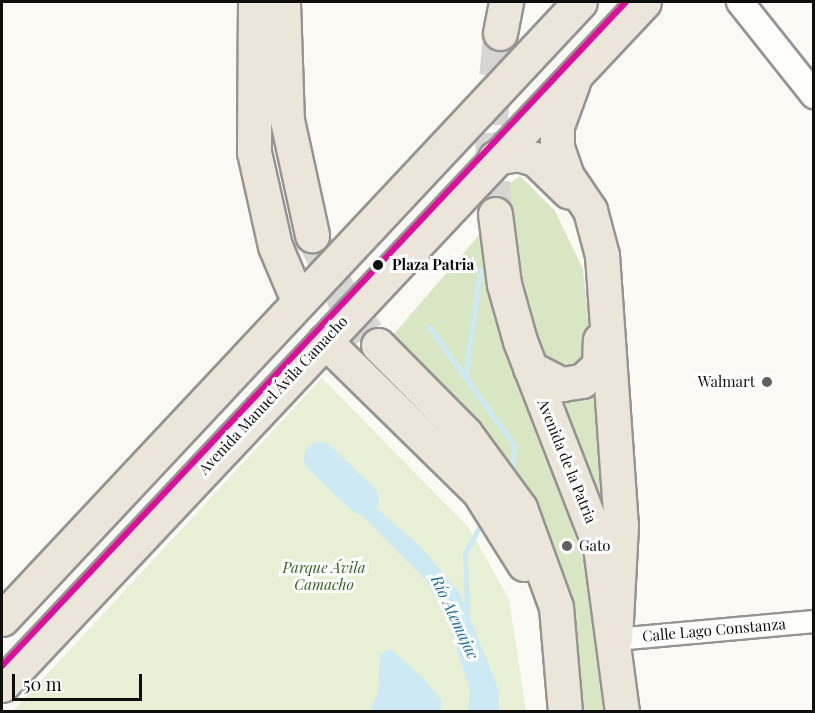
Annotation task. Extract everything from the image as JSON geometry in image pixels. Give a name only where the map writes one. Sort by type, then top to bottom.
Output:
[{"type":"main road","points":[[255,2],[254,152],[275,246],[297,298]]},
{"type":"main road","points":[[283,2],[287,120],[312,235]]},
{"type":"main road","points":[[500,33],[506,2]]},
{"type":"main road","points":[[2,619],[297,298],[580,2]]},
{"type":"main road","name":"Avenida Manuel Ávila Camacho","points":[[2,685],[644,2]]},
{"type":"main road","points":[[580,71],[564,101],[556,136],[563,166],[595,222],[602,255],[621,525],[615,639]]},
{"type":"main road","points":[[495,158],[517,154],[543,164],[570,194],[593,245],[597,369],[569,384],[530,368]]},
{"type":"main road","name":"Avenida de la Patria","points":[[495,214],[504,285],[530,368],[587,507],[609,589],[622,711]]},
{"type":"main road","points":[[325,341],[496,515],[536,589],[562,672]]},
{"type":"main road","points":[[378,345],[465,433],[520,508],[547,569],[562,672],[565,711]]},
{"type":"main road","points":[[205,468],[178,482],[163,479],[158,471],[215,388]]},
{"type":"street","points":[[740,2],[813,95]]},
{"type":"street","name":"Calle Lago Constanza","points":[[615,639],[813,621]]},
{"type":"green space","points":[[520,176],[555,211],[583,269],[613,569],[530,337],[504,228],[502,189]]},
{"type":"green space","points":[[479,235],[500,317],[597,600],[608,711],[572,711],[564,602],[387,342]]},
{"type":"green space","name":"Parque Ávila Camacho","points":[[322,378],[469,528],[509,599],[526,711],[12,712]]},
{"type":"water","points":[[332,470],[420,546],[459,592],[498,688],[499,711],[468,711],[470,691],[446,615],[425,579],[329,482]]},
{"type":"water","points":[[391,649],[426,681],[442,702],[441,711],[370,711],[378,692],[380,654]]},
{"type":"waterway","points":[[465,378],[480,270]]},
{"type":"waterway","points":[[429,327],[514,445],[513,467]]},
{"type":"waterway","name":"Río Atemajac","points":[[320,458],[363,499]]},
{"type":"waterway","points":[[467,615],[465,553],[483,521]]},
{"type":"tunnel","points":[[495,214],[491,124],[500,33]]},
{"type":"tunnel","points":[[312,235],[348,308],[378,345]]},
{"type":"transit line","points":[[2,666],[626,2]]},
{"type":"place","name":"Plaza Patria","points":[[378,265]]},
{"type":"place","name":"Walmart","points":[[767,382]]},
{"type":"place","name":"Gato","points":[[567,546]]}]
